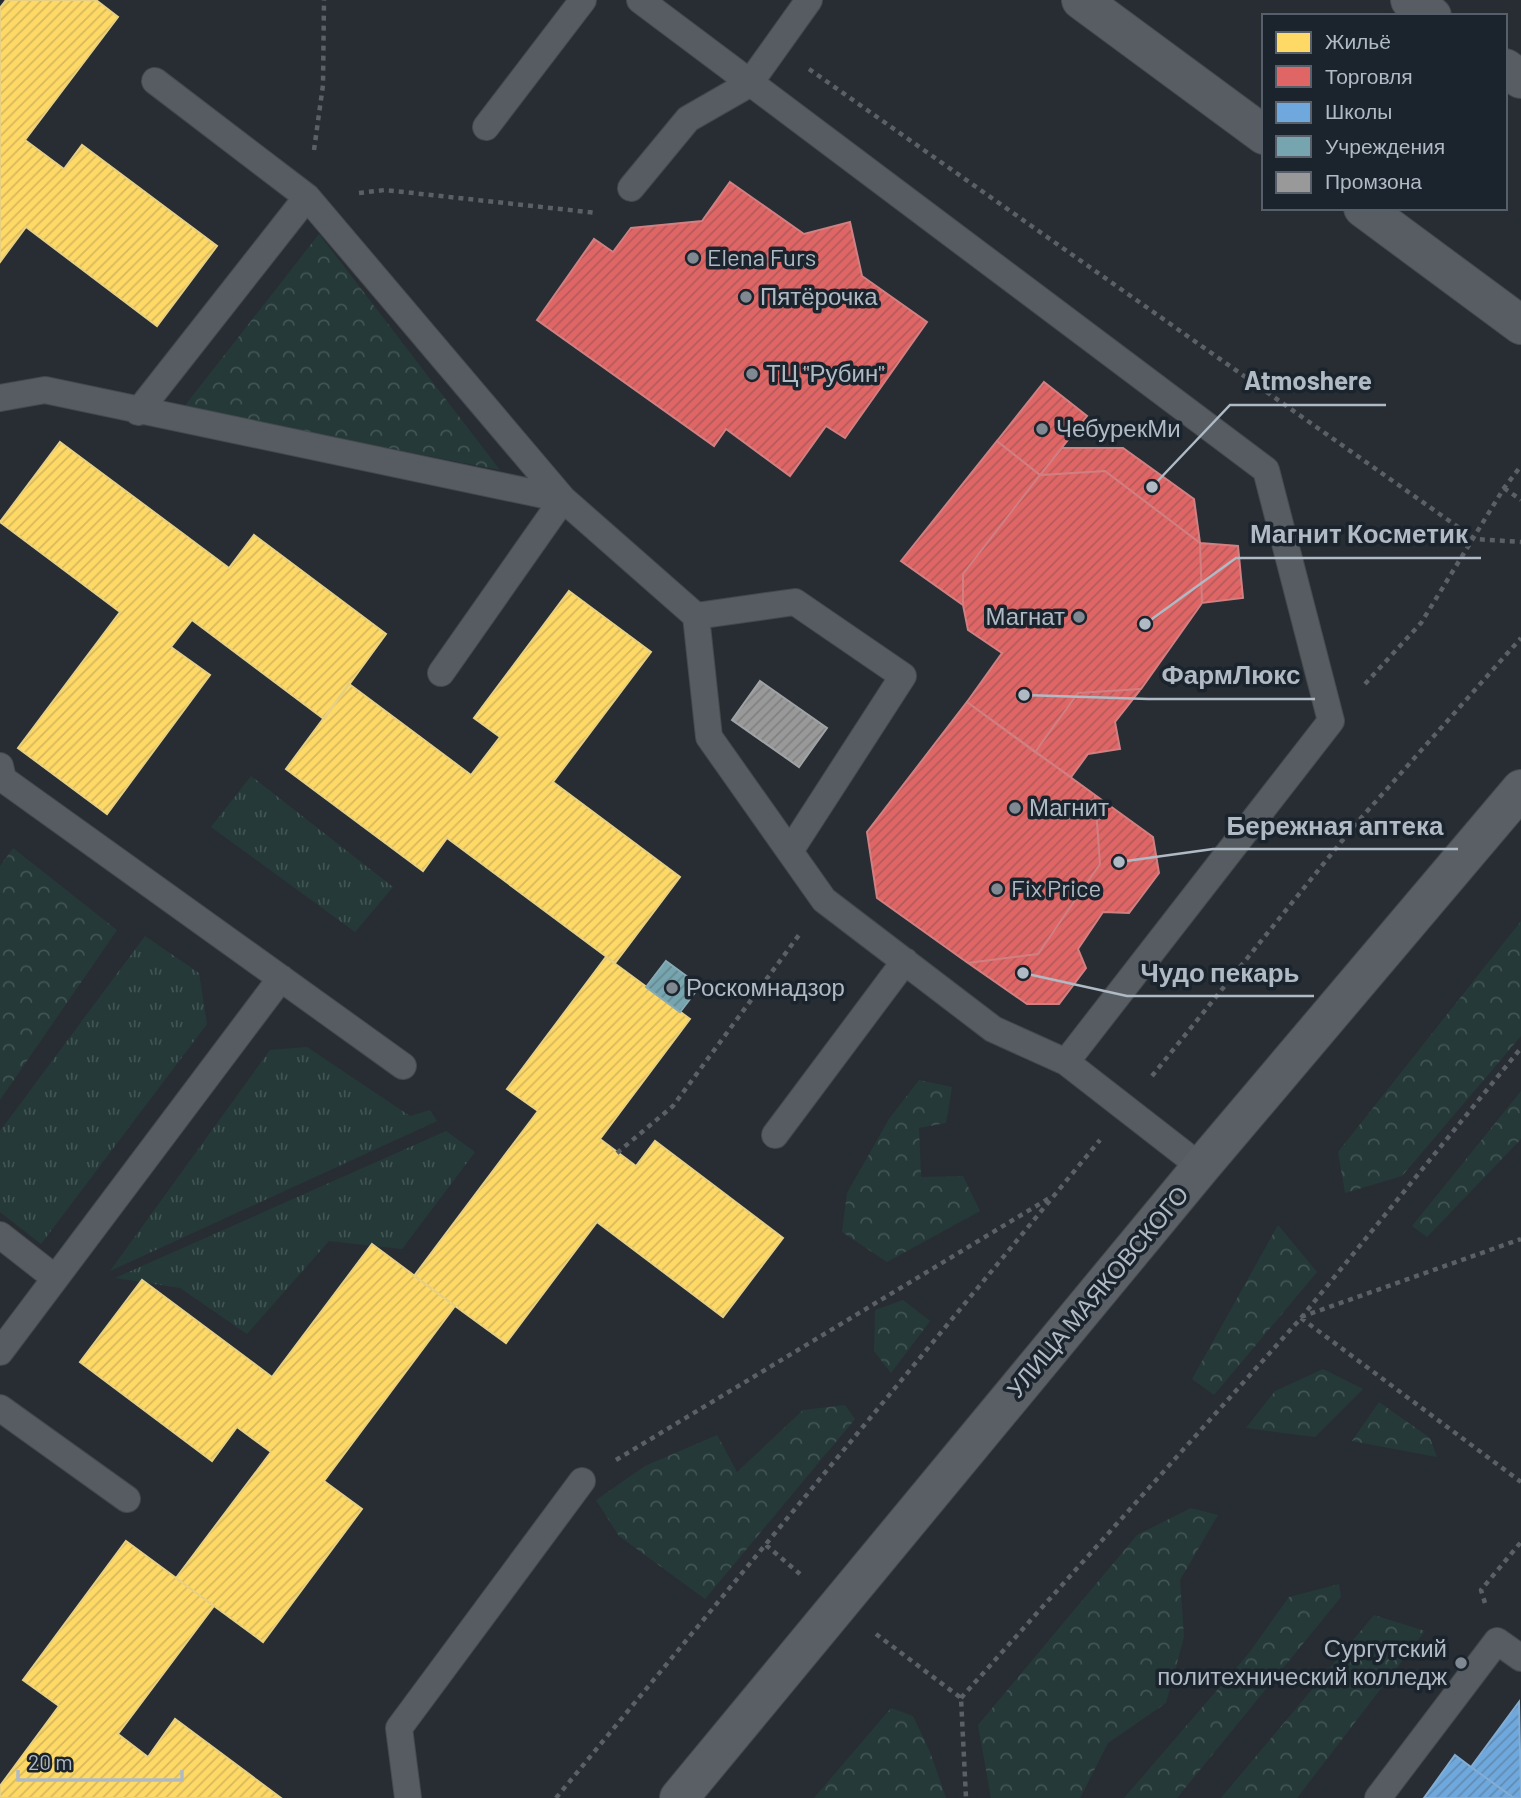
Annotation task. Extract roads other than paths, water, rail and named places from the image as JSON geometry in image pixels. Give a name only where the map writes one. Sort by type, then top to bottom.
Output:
[{"type":"main road","points":[[1081,0],[1262,134]]},
{"type":"main road","points":[[1410,0],[1429,14]]},
{"type":"main road","points":[[1366,210],[1521,325]]},
{"type":"main road","name":"УЛИЦА МАЯКОВСКОГО","points":[[679,1798],[1201,1167],[1521,789]]},
{"type":"lane","points":[[486,127],[583,0]]},
{"type":"lane","points":[[640,0],[749,85],[1266,470],[1331,721],[1066,1062]]},
{"type":"lane","points":[[631,188],[688,119],[749,85],[775,44],[809,0]]},
{"type":"lane","points":[[155,80],[307,197],[563,499],[696,616],[709,737],[824,900],[993,1029],[1066,1062],[1201,1167]]},
{"type":"lane","points":[[138,412],[307,197]]},
{"type":"lane","points":[[0,398],[46,390],[138,412],[563,499]]},
{"type":"lane","points":[[441,673],[563,499]]},
{"type":"lane","points":[[696,616],[795,603],[903,677],[790,851]]},
{"type":"lane","points":[[0,766],[4,779],[403,1066]]},
{"type":"lane","points":[[775,1135],[905,961]]},
{"type":"lane","points":[[0,1352],[281,978]]},
{"type":"lane","points":[[0,1235],[55,1278]]},
{"type":"lane","points":[[0,1408],[127,1499]]},
{"type":"lane","points":[[408,1798],[399,1728],[582,1481]]},
{"type":"lane","points":[[1378,1798],[1497,1641],[1521,1658]]},
{"type":"place","name":"Elena Furs","points":[[693,258]]},
{"type":"place","name":"Пятёрочка","points":[[746,297]]},
{"type":"place","name":"ТЦ \"Рубин\"","points":[[752,374]]},
{"type":"place","name":"ЧебурекМи","points":[[1042,429]]},
{"type":"place","name":"Atmoshere","points":[[1152,487]]},
{"type":"place","name":"Магнат","points":[[1079,617]]},
{"type":"place","name":"Магнит Косметик","points":[[1145,624]]},
{"type":"place","name":"ФармЛюкс","points":[[1024,695]]},
{"type":"place","name":"Магнит","points":[[1015,808]]},
{"type":"place","name":"Бережная аптека","points":[[1119,862]]},
{"type":"place","name":"Fix Price","points":[[997,889]]},
{"type":"place","name":"Чудо пекарь","points":[[1023,973]]},
{"type":"place","name":"Роскомнадзор","points":[[672,988]]},
{"type":"place","name":"Сургутский политехнический колледж","points":[[1461,1663]]}]
